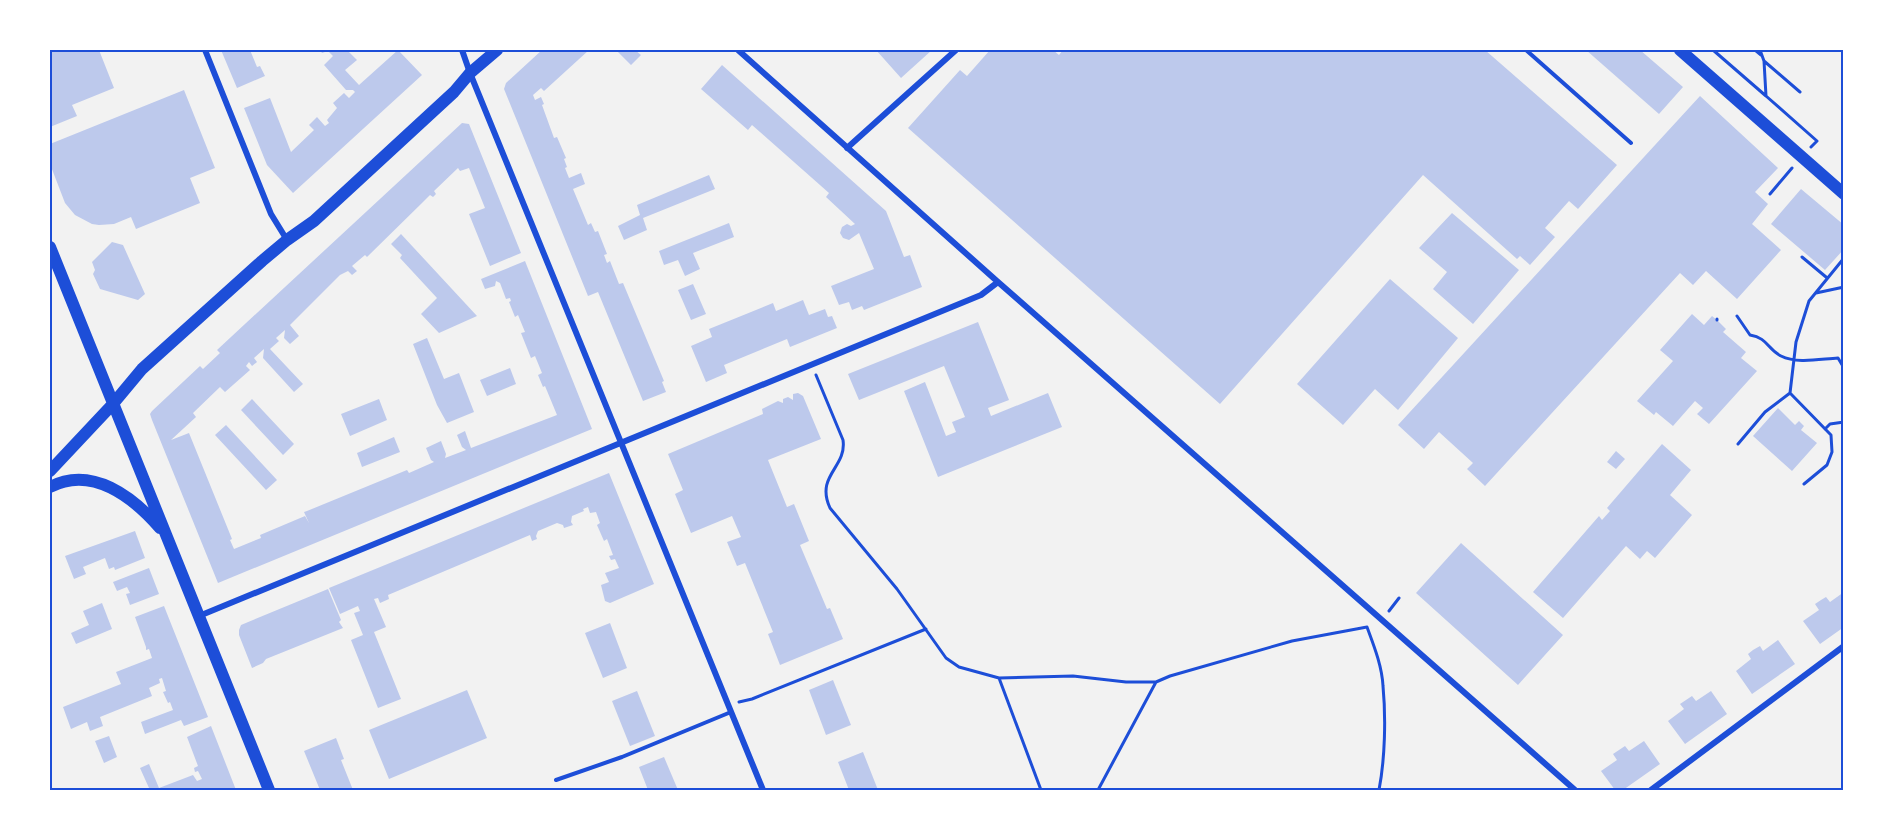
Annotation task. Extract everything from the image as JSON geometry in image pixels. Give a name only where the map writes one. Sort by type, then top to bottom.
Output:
[{"type":"main road","points":[[50,471],[112,405],[142,369],[287,240],[314,221],[497,50]]},
{"type":"main road","points":[[1680,50],[1844,194]]},
{"type":"main road","points":[[50,247],[269,790]]},
{"type":"main road","points":[[50,487],[69,480],[94,482],[116,489],[137,505],[165,534]]},
{"type":"street","points":[[205,50],[271,214],[287,240]]},
{"type":"street","points":[[462,50],[763,790]]},
{"type":"street","points":[[738,50],[1575,790]]},
{"type":"street","points":[[848,148],[956,50]]},
{"type":"street","points":[[198,616],[981,295],[998,282]]},
{"type":"street","points":[[1651,790],[1844,646]]},
{"type":"lane","points":[[1526,50],[1631,143]]},
{"type":"lane","points":[[556,780],[622,757],[730,708]]},
{"type":"path","points":[[1713,50],[1817,141],[1770,194]]},
{"type":"path","points":[[1755,50],[1762,56]]},
{"type":"path","points":[[1760,50],[1764,61],[1766,96]]},
{"type":"path","points":[[1764,61],[1800,92]]},
{"type":"path","points":[[1802,257],[1826,277]]},
{"type":"path","points":[[1738,444],[1765,412],[1790,393],[1796,342],[1809,301],[1826,277],[1844,258]]},
{"type":"path","points":[[1815,293],[1844,287]]},
{"type":"path","points":[[1737,316],[1750,334],[1760,336],[1779,355],[1794,360],[1838,358],[1844,368]]},
{"type":"path","points":[[812,365],[843,440],[844,448],[841,457],[828,479],[825,491],[830,508],[897,589],[950,663],[959,668],[999,678],[1073,676],[1126,682],[1156,682],[1292,641],[1367,627],[1381,619]]},
{"type":"path","points":[[1790,393],[1831,435],[1832,452],[1827,465],[1804,484]]},
{"type":"path","points":[[1825,429],[1830,424],[1844,422]]},
{"type":"path","points":[[1367,627],[1377,654],[1383,686],[1383,768],[1379,790]]},
{"type":"path","points":[[730,708],[926,629]]},
{"type":"path","points":[[999,678],[1041,790]]},
{"type":"path","points":[[1098,790],[1156,682]]},
{"type":"building","points":[[50,50],[99,50],[114,88],[72,105],[77,116],[50,127]]},
{"type":"building","points":[[221,50],[250,50],[257,67],[260,66],[265,76],[237,88]]},
{"type":"building","points":[[320,50],[347,50],[357,60],[345,70],[359,85],[398,50],[422,75],[293,193],[267,165],[244,108],[270,98],[291,152],[314,130],[309,125],[317,117],[325,126],[329,123],[327,120],[337,108],[333,103],[344,93],[349,98],[355,92],[346,90],[324,65],[333,56],[328,51],[322,53]]},
{"type":"building","points":[[542,50],[589,50],[544,91],[541,88],[533,95],[535,100],[541,97],[554,138],[557,137],[566,158],[564,159],[567,167],[565,168],[569,178],[581,173],[585,184],[573,189],[588,225],[591,223],[595,232],[598,231],[607,254],[604,255],[607,263],[610,261],[619,284],[623,283],[664,381],[662,382],[666,392],[643,401],[598,292],[588,296],[504,89],[506,83]]},
{"type":"building","points":[[616,50],[635,50],[641,55],[631,65]]},
{"type":"building","points":[[876,50],[932,50],[901,78]]},
{"type":"building","points":[[990,50],[1053,50],[1059,55],[1063,50],[1485,50],[1617,165],[1578,209],[1569,201],[1545,228],[1555,237],[1530,265],[1520,256],[1517,259],[1423,175],[1220,404],[908,128],[960,70],[967,76]]},
{"type":"building","points":[[1586,50],[1640,50],[1683,87],[1659,114]]},
{"type":"building","points":[[722,65],[886,211],[904,257],[910,255],[922,287],[864,310],[862,306],[852,310],[849,302],[839,305],[831,286],[874,269],[859,233],[849,240],[843,238],[840,233],[842,227],[847,224],[851,226],[855,224],[826,197],[829,193],[752,125],[748,130],[701,89]]},
{"type":"building","points":[[184,90],[215,168],[190,178],[200,203],[136,229],[131,217],[114,224],[99,225],[75,215],[65,203],[50,164],[50,144]]},
{"type":"building","points":[[1700,96],[1778,168],[1755,192],[1768,204],[1752,224],[1781,250],[1737,299],[1706,271],[1693,285],[1680,273],[1485,486],[1467,469],[1473,463],[1439,432],[1424,449],[1398,425]]},
{"type":"building","points":[[462,123],[469,124],[521,253],[490,266],[469,214],[485,208],[469,168],[460,171],[458,168],[434,191],[436,194],[433,197],[430,195],[367,257],[365,255],[352,266],[357,271],[352,275],[348,271],[340,275],[290,325],[299,336],[290,344],[284,338],[285,330],[276,338],[279,341],[270,349],[303,384],[294,392],[263,358],[264,349],[254,358],[257,362],[252,366],[249,362],[246,366],[250,370],[225,392],[220,387],[193,413],[196,417],[171,440],[189,433],[234,549],[305,516],[309,523],[304,512],[407,470],[409,473],[434,462],[426,448],[441,441],[446,454],[445,458],[466,450],[462,447],[457,435],[465,431],[471,448],[557,415],[538,375],[542,373],[535,356],[531,358],[521,333],[525,332],[518,315],[515,317],[509,302],[510,298],[506,299],[500,283],[496,281],[495,286],[485,289],[481,279],[525,261],[592,429],[218,583],[150,414],[200,366],[203,369],[220,353],[217,350]]},
{"type":"building","points":[[709,175],[715,189],[643,218],[647,230],[624,240],[618,226],[640,215],[637,205]]},
{"type":"building","points":[[1801,189],[1844,225],[1844,249],[1825,270],[1771,224]]},
{"type":"building","points":[[1452,213],[1519,270],[1473,324],[1433,289],[1447,272],[1419,248]]},
{"type":"building","points":[[729,223],[734,237],[693,253],[700,269],[685,276],[678,260],[664,265],[659,251]]},
{"type":"building","points":[[401,234],[477,316],[439,333],[421,314],[437,298],[400,258],[402,255],[391,244]]},
{"type":"building","points":[[112,242],[123,245],[145,294],[138,300],[100,289],[93,274],[95,270],[92,262]]},
{"type":"building","points":[[1390,279],[1458,338],[1398,410],[1375,389],[1343,425],[1297,384]]},
{"type":"building","points":[[693,284],[706,314],[691,320],[678,290]]},
{"type":"building","points":[[803,300],[809,315],[825,309],[828,317],[832,316],[837,328],[790,347],[787,339],[724,365],[727,373],[706,382],[691,346],[712,337],[709,329],[773,303],[776,311]]},
{"type":"building","points":[[1692,314],[1704,325],[1712,316],[1717,320],[1726,329],[1723,332],[1746,352],[1741,358],[1757,371],[1709,424],[1697,414],[1703,408],[1695,401],[1673,426],[1656,412],[1654,415],[1637,401],[1673,361],[1660,350]]},
{"type":"building","points":[[978,322],[1009,400],[988,408],[991,416],[1048,393],[1062,427],[938,477],[904,391],[925,382],[946,436],[956,432],[952,422],[965,417],[944,366],[859,400],[848,374]]},
{"type":"building","points":[[427,338],[444,379],[459,373],[474,412],[447,423],[437,405],[413,344]]},
{"type":"building","points":[[510,368],[516,384],[487,396],[480,380]]},
{"type":"building","points":[[798,393],[803,396],[821,439],[768,460],[787,507],[794,504],[809,541],[800,545],[827,609],[830,608],[843,639],[780,665],[768,634],[773,632],[745,563],[737,566],[727,542],[741,537],[732,516],[691,533],[675,494],[683,490],[668,454],[763,414],[762,409],[778,401],[783,403],[783,399],[788,397],[793,400],[793,394]]},
{"type":"building","points":[[252,399],[294,444],[283,455],[241,410]]},
{"type":"building","points":[[379,399],[387,420],[350,436],[341,414]]},
{"type":"building","points":[[1778,408],[1795,425],[1799,421],[1804,426],[1801,430],[1817,443],[1792,471],[1753,436]]},
{"type":"building","points":[[226,425],[277,480],[266,490],[215,435]]},
{"type":"building","points":[[394,437],[400,452],[362,467],[357,453]]},
{"type":"building","points":[[1662,444],[1691,470],[1670,495],[1692,515],[1655,558],[1647,551],[1640,559],[1626,546],[1563,618],[1533,592],[1599,516],[1602,520],[1610,511],[1607,508]]},
{"type":"building","points":[[1616,451],[1625,459],[1616,469],[1607,462]]},
{"type":"building","points":[[609,473],[654,584],[610,603],[605,601],[601,585],[609,582],[605,573],[619,568],[615,559],[611,560],[609,556],[613,555],[607,539],[604,541],[597,525],[600,523],[596,512],[590,513],[588,507],[572,516],[573,525],[564,528],[563,525],[557,523],[538,531],[537,539],[532,541],[530,535],[388,595],[389,599],[380,603],[378,598],[374,599],[386,627],[374,632],[401,699],[378,708],[351,640],[363,635],[354,613],[360,611],[358,606],[340,614],[329,588]]},
{"type":"building","points":[[135,531],[145,558],[115,570],[114,567],[109,569],[105,558],[83,567],[86,574],[74,579],[65,556]]},
{"type":"building","points":[[1461,543],[1563,635],[1518,685],[1416,593]]},
{"type":"building","points":[[149,568],[159,594],[130,605],[126,594],[130,593],[127,587],[117,591],[113,582]]},
{"type":"building","points":[[328,589],[343,628],[266,659],[252,668],[239,635],[241,625]]},
{"type":"building","points":[[1844,592],[1844,627],[1820,644],[1803,621],[1819,610],[1815,604],[1826,597],[1830,602]]},
{"type":"building","points":[[102,603],[112,629],[76,644],[71,633],[89,625],[83,611]]},
{"type":"building","points":[[164,606],[208,717],[184,726],[181,720],[145,734],[141,722],[173,710],[163,692],[166,691],[162,678],[159,679],[160,683],[149,688],[152,696],[100,717],[103,726],[90,731],[87,722],[71,729],[63,707],[121,684],[116,672],[152,658],[149,649],[146,650],[135,617]]},
{"type":"building","points":[[610,623],[627,668],[603,678],[585,633]]},
{"type":"building","points":[[1778,640],[1795,664],[1752,694],[1736,671],[1751,659],[1748,654],[1753,650],[1760,646],[1763,651]]},
{"type":"building","points":[[833,680],[851,725],[826,735],[809,690]]},
{"type":"building","points":[[467,690],[487,738],[389,779],[369,730]]},
{"type":"building","points":[[637,691],[655,736],[630,746],[612,701]]},
{"type":"building","points":[[1711,691],[1727,714],[1685,744],[1668,721],[1684,709],[1680,704],[1692,696],[1696,701]]},
{"type":"building","points":[[211,726],[236,790],[144,790],[149,788],[140,768],[149,764],[159,788],[193,775],[197,781],[202,779],[198,771],[195,772],[194,768],[198,766],[187,737]]},
{"type":"building","points":[[109,736],[117,757],[104,763],[95,741]]},
{"type":"building","points":[[336,738],[344,759],[341,760],[353,790],[320,790],[304,751]]},
{"type":"building","points":[[1644,741],[1660,764],[1623,790],[1615,790],[1601,771],[1617,760],[1613,754],[1625,746],[1629,751]]},
{"type":"building","points":[[863,752],[878,790],[849,790],[838,762]]},
{"type":"building","points":[[664,757],[678,790],[648,790],[639,767]]}]
